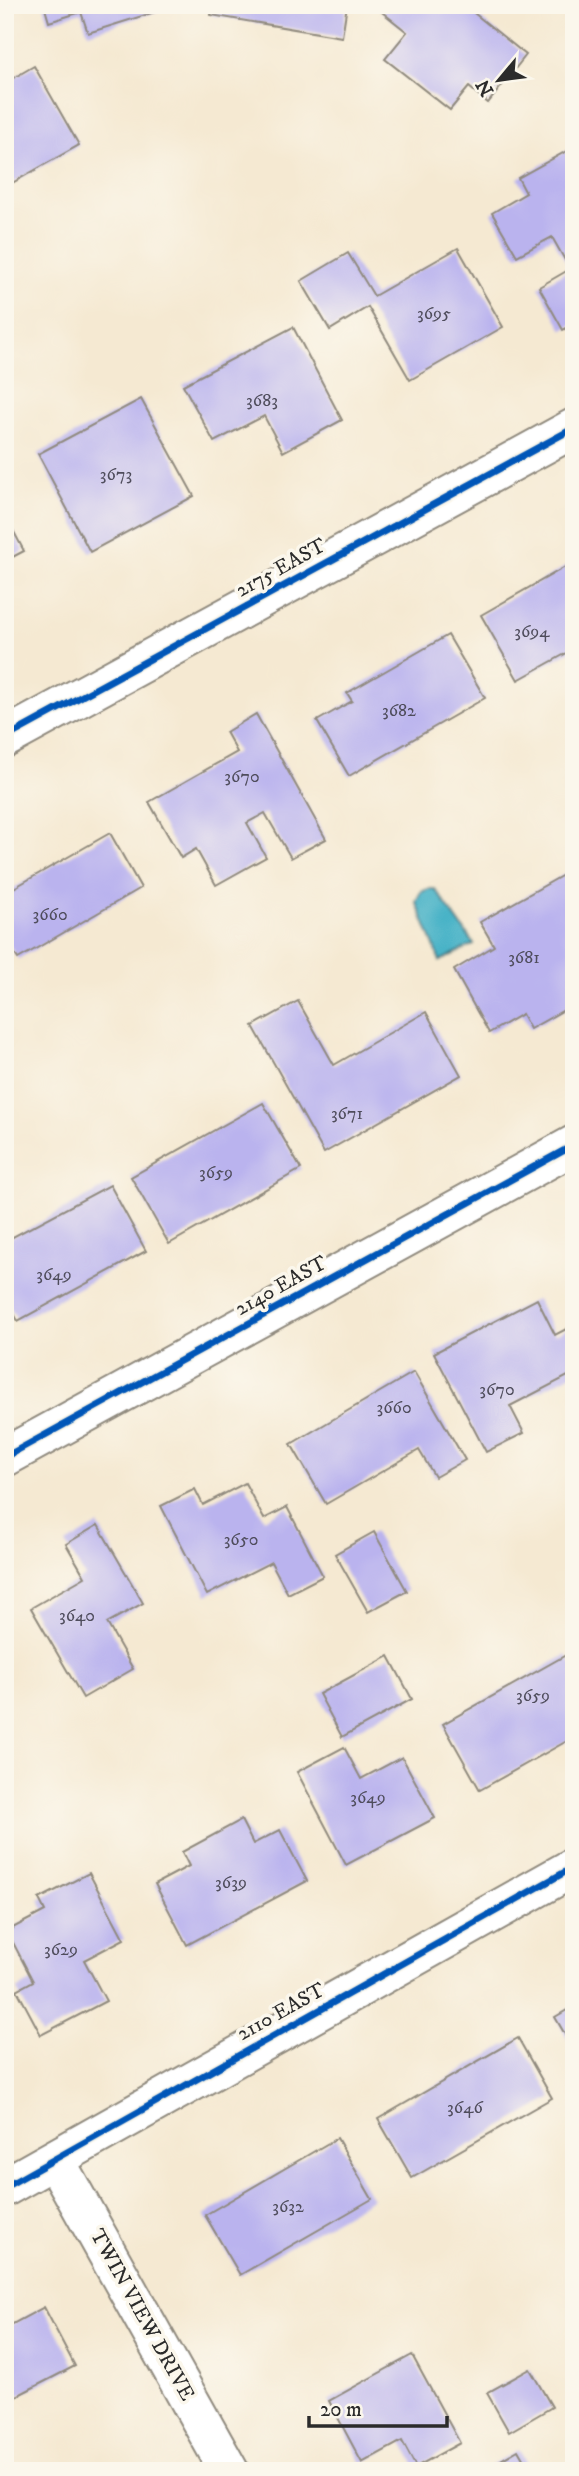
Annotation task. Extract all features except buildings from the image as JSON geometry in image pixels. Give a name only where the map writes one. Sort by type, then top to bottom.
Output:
[{"type":"street","name":"2175 EAST","points":[[5,738],[574,428]]},
{"type":"street","name":"2140 EAST","points":[[5,1457],[574,1145]]},
{"type":"street","name":"2110 EAST","points":[[5,2187],[574,1867]]},
{"type":"street","name":"TWIN VIEW DRIVE","points":[[55,2160],[229,2471]]},
{"type":"water","points":[[435,889],[474,944],[440,961],[416,901],[421,892]]},
{"type":"cycle path","points":[[5,738],[574,428]]},
{"type":"cycle path","points":[[5,1457],[574,1145]]},
{"type":"cycle path","points":[[5,2187],[574,1867]]}]
